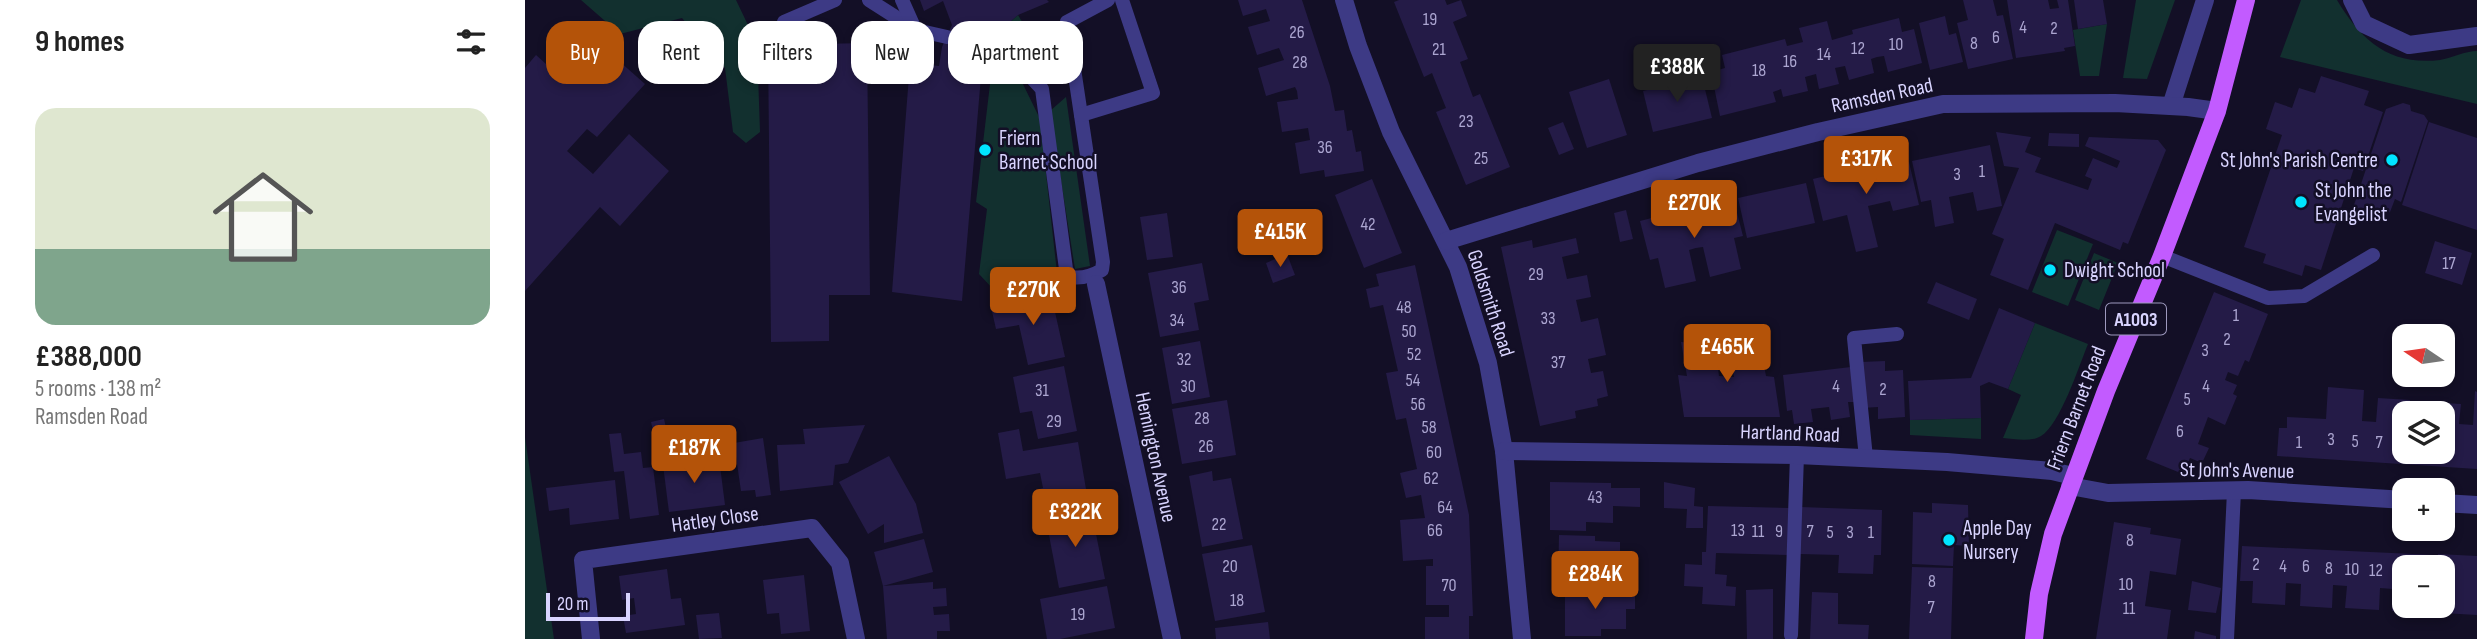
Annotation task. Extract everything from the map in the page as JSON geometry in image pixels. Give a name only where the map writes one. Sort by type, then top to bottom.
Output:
[{"type":"main road","name":"Friern Barnet Road","points":[[2033,639],[2039,594],[2053,534],[2217,111],[2246,0]]},
{"type":"street","name":"Goldsmith Road","points":[[1344,0],[1358,46],[1391,132],[1458,267],[1488,363],[1504,451],[1522,639]]},
{"type":"street","points":[[2171,106],[2205,0]]},
{"type":"street","points":[[2352,0],[2364,24],[2409,45],[2477,36]]},
{"type":"street","name":"Ramsden Road","points":[[1446,240],[1698,163],[1943,104],[2099,103],[2217,111]]},
{"type":"street","name":"Hemington Avenue","points":[[1095,279],[1172,639]]},
{"type":"street","name":"Hartland Road","points":[[1504,451],[1866,458],[2052,471],[2072,481]]},
{"type":"street","name":"St John's Avenue","points":[[2072,481],[2108,493],[2234,491],[2392,499]]},
{"type":"street","points":[[2455,504],[2477,505]]},
{"type":"street","name":"Hatley Close","points":[[591,639],[583,560],[812,528],[840,563],[856,639]]},
{"type":"lane","points":[[786,21],[835,0]]},
{"type":"lane","points":[[869,0],[902,21]]},
{"type":"lane","points":[[902,0],[912,21]]},
{"type":"lane","points":[[1037,84],[1042,89],[1066,269],[1070,276],[1095,279],[1102,270],[1103,262],[1067,22],[1108,0]]},
{"type":"lane","points":[[1081,115],[1153,93],[1122,0]]},
{"type":"lane","points":[[934,34],[947,37]]},
{"type":"lane","points":[[2162,256],[2268,298],[2304,296],[2373,255]]},
{"type":"lane","points":[[1866,458],[1854,338],[1897,334]]},
{"type":"lane","points":[[1791,635],[1797,455]]},
{"type":"lane","points":[[2227,639],[2234,491]]},
{"type":"green space","points":[[581,0],[736,0],[746,21],[738,21],[738,84],[758,84],[760,132],[746,143],[733,132],[724,67],[724,21],[685,21],[682,18],[670,21],[638,21],[638,29],[624,33],[624,21],[605,21]]},
{"type":"green space","points":[[2136,0],[2175,0],[2147,79],[2123,78]]},
{"type":"green space","points":[[2301,0],[2337,0],[2367,38],[2391,54],[2406,59],[2440,60],[2477,51],[2477,104],[2280,57]]},
{"type":"green space","points":[[1018,15],[1022,21],[1011,21]]},
{"type":"green space","points":[[2107,24],[2099,76],[2080,76],[2073,30]]},
{"type":"green space","points":[[990,84],[1023,84],[1040,119],[1057,273],[993,289],[979,274],[987,209],[976,202]]},
{"type":"green space","points":[[1066,97],[1090,266],[1075,269],[1050,111]]},
{"type":"green space","points":[[2057,230],[2093,244],[2068,306],[2032,292]]},
{"type":"green space","points":[[2094,253],[2118,263],[2099,310],[2075,300]]},
{"type":"green space","points":[[2035,323],[2088,344],[2068,394],[2048,430],[2033,439],[2003,438],[2021,395],[2008,389]]},
{"type":"green space","points":[[1981,418],[1981,439],[1910,435],[1910,420]]},
{"type":"green space","points":[[525,437],[554,639],[525,639]]},
{"type":"building","points":[[920,0],[1049,2],[1018,15],[1011,21],[950,21],[943,1],[924,11]]},
{"type":"building","points":[[1238,0],[1302,0],[1330,86],[1335,111],[1344,110],[1347,131],[1352,130],[1356,152],[1361,151],[1364,171],[1325,177],[1324,170],[1300,174],[1295,143],[1310,140],[1308,128],[1282,132],[1277,102],[1298,99],[1297,91],[1295,87],[1266,96],[1258,68],[1284,60],[1279,48],[1257,55],[1248,27],[1270,21],[1266,9],[1243,16]]},
{"type":"building","points":[[1445,0],[1447,5],[1461,0],[1467,16],[1453,22],[1468,59],[1460,62],[1473,97],[1480,94],[1510,167],[1466,185],[1436,112],[1446,108],[1432,73],[1424,77],[1394,2]]},
{"type":"building","points":[[1963,0],[1993,0],[1997,16],[2003,15],[2013,59],[1968,69],[1957,23],[1968,20]]},
{"type":"building","points":[[2007,0],[2048,0],[2050,9],[2059,8],[2057,0],[2068,0],[2075,46],[2064,48],[2065,51],[2016,58]]},
{"type":"building","points":[[2074,0],[2103,0],[2107,24],[2078,29]]},
{"type":"building","points":[[1945,16],[1949,35],[1956,33],[1963,62],[1930,70],[1919,23]]},
{"type":"building","points":[[1899,18],[1902,32],[1914,29],[1922,63],[1888,72],[1884,56],[1877,57],[1871,59],[1874,73],[1849,80],[1845,66],[1835,68],[1839,84],[1819,89],[1816,74],[1805,77],[1808,91],[1783,97],[1781,89],[1773,92],[1776,102],[1720,116],[1711,72],[1725,68],[1722,55],[1785,39],[1787,46],[1803,42],[1799,28],[1827,21],[1832,40],[1853,34],[1852,30]]},
{"type":"building","points":[[948,34],[948,84],[980,84],[962,301],[892,292],[908,84],[934,84],[934,65],[939,66],[942,47]]},
{"type":"building","points":[[851,43],[851,84],[867,84],[870,295],[829,295],[829,341],[771,342],[768,84],[837,84],[837,44]]},
{"type":"building","points":[[536,55],[546,64],[546,84],[624,84],[624,65],[638,78],[638,84],[645,84],[597,137],[587,129],[567,151],[593,174],[629,134],[669,171],[620,226],[600,207],[525,291],[525,68]]},
{"type":"building","name":"St John the Evangelist","points":[[2321,76],[2369,91],[2364,105],[2383,112],[2363,171],[2354,168],[2321,270],[2305,265],[2302,276],[2263,263],[2266,254],[2244,247],[2282,135],[2266,129],[2275,102],[2292,108],[2299,88],[2315,93]]},
{"type":"building","points":[[1702,77],[1712,118],[1653,132],[1643,91]]},
{"type":"building","points":[[1609,79],[1627,135],[1587,148],[1569,92]]},
{"type":"building","name":"St John's Parish Centre","points":[[2403,103],[2410,105],[2411,111],[2424,115],[2428,121],[2401,202],[2395,199],[2390,212],[2384,215],[2375,212],[2367,220],[2356,216],[2354,205],[2386,109]]},
{"type":"building","points":[[1563,122],[1574,149],[1559,155],[1548,128]]},
{"type":"building","points":[[2429,122],[2477,138],[2477,230],[2402,205]]},
{"type":"building","points":[[1996,132],[2031,137],[2025,152],[2041,158],[2035,172],[2088,190],[2092,179],[2085,176],[2093,158],[2117,168],[2120,161],[2085,146],[2089,137],[2158,140],[2166,150],[2128,244],[2123,242],[2120,250],[2055,223],[2028,290],[1990,275],[2004,239],[1992,234],[2019,168],[2004,166]]},
{"type":"building","points":[[2049,133],[2079,134],[2079,147],[2048,146]]},
{"type":"building","points":[[1990,145],[2002,206],[1977,211],[1973,192],[1949,197],[1954,223],[1935,227],[1931,200],[1921,202],[1912,161]]},
{"type":"building","points":[[1899,158],[1900,164],[1909,162],[1919,205],[1893,211],[1890,201],[1868,206],[1878,247],[1856,252],[1847,215],[1823,221],[1813,179]]},
{"type":"building","points":[[1372,179],[1402,253],[1364,268],[1335,195]]},
{"type":"building","points":[[1806,183],[1815,223],[1747,238],[1738,198]]},
{"type":"building","points":[[1733,197],[1743,236],[1734,238],[1741,269],[1710,277],[1703,247],[1696,248],[1689,250],[1696,281],[1665,288],[1658,258],[1650,260],[1640,221]]},
{"type":"building","points":[[1626,210],[1633,239],[1620,242],[1614,213]]},
{"type":"building","points":[[1167,213],[1173,257],[1147,260],[1140,217]]},
{"type":"building","points":[[1576,238],[1579,253],[1562,257],[1567,279],[1587,275],[1591,297],[1576,300],[1581,322],[1598,318],[1606,355],[1588,359],[1591,373],[1603,371],[1608,396],[1597,399],[1598,406],[1575,411],[1576,418],[1540,426],[1501,247],[1532,240],[1533,248]]},
{"type":"building","points":[[2435,241],[2472,253],[2462,285],[2425,273]]},
{"type":"building","points":[[1287,254],[1295,275],[1273,283],[1266,263]]},
{"type":"building","points":[[1202,263],[1209,300],[1194,303],[1199,330],[1160,337],[1148,273]]},
{"type":"building","points":[[1415,265],[1469,515],[1473,616],[1469,616],[1469,639],[1425,639],[1425,617],[1449,617],[1449,605],[1426,605],[1426,566],[1433,566],[1433,559],[1403,561],[1400,520],[1425,518],[1421,495],[1406,498],[1400,473],[1417,469],[1406,418],[1396,420],[1386,373],[1398,371],[1383,305],[1370,308],[1366,289],[1379,286],[1376,274]]},
{"type":"building","points":[[1936,282],[1977,299],[1969,320],[1927,303]]},
{"type":"building","points":[[2214,292],[2268,314],[2249,362],[2245,360],[2238,376],[2228,372],[2225,380],[2237,385],[2233,394],[2237,396],[2225,425],[2208,417],[2198,444],[2209,448],[2202,463],[2190,458],[2183,474],[2146,459]]},
{"type":"building","points":[[1051,294],[1065,357],[1028,365],[1019,325],[996,329],[991,307]]},
{"type":"building","points":[[1999,308],[2035,323],[2008,389],[1989,382],[1980,386],[1981,418],[1910,420],[1908,381],[1971,378]]},
{"type":"building","points":[[1200,341],[1210,397],[1172,404],[1162,348]]},
{"type":"building","points":[[1681,342],[1715,344],[1719,376],[1734,377],[1729,344],[1760,345],[1766,376],[1774,377],[1780,417],[1684,417],[1678,375],[1687,376]]},
{"type":"building","points":[[1885,361],[1885,371],[1903,370],[1905,417],[1878,419],[1878,407],[1862,408],[1861,362]]},
{"type":"building","points":[[1064,366],[1077,431],[1038,439],[1032,411],[1020,413],[1013,377]]},
{"type":"building","points":[[1851,367],[1855,402],[1848,402],[1850,417],[1831,420],[1829,407],[1811,409],[1813,422],[1794,424],[1792,410],[1787,411],[1783,375]]},
{"type":"building","points":[[2328,387],[2364,390],[2362,421],[2376,422],[2378,398],[2410,400],[2392,401],[2392,463],[2277,456],[2279,428],[2287,428],[2287,417],[2326,419]]},
{"type":"building","points":[[2475,391],[2477,392],[2477,469],[2400,464],[2455,464],[2455,404],[2461,404],[2459,424],[2473,425]]},
{"type":"building","points":[[1227,400],[1236,455],[1182,464],[1172,409]]},
{"type":"building","points":[[664,419],[670,445],[657,448],[651,422]]},
{"type":"building","points":[[865,425],[848,463],[835,465],[833,485],[780,491],[777,445],[805,444],[803,429]]},
{"type":"building","points":[[1019,429],[1023,451],[1078,442],[1087,495],[1066,499],[1067,506],[1039,511],[1036,490],[1043,488],[1040,473],[1006,479],[998,433]]},
{"type":"building","points":[[621,433],[624,454],[641,452],[643,468],[653,467],[659,515],[630,519],[624,471],[614,472],[609,434]]},
{"type":"building","points":[[763,438],[771,495],[756,497],[755,490],[741,491],[734,443]]},
{"type":"building","points":[[889,456],[916,504],[923,533],[884,543],[884,524],[868,534],[839,482]]},
{"type":"building","points":[[719,458],[725,505],[669,512],[663,465]]},
{"type":"building","points":[[1212,471],[1213,481],[1231,478],[1243,539],[1202,547],[1189,476]]},
{"type":"building","points":[[615,480],[619,519],[570,525],[569,508],[549,511],[546,488]]},
{"type":"building","points":[[1550,482],[1611,483],[1611,488],[1640,488],[1640,507],[1613,506],[1613,523],[1586,522],[1586,531],[1550,530]]},
{"type":"building","points":[[1664,482],[1695,488],[1694,506],[1703,507],[1703,528],[1686,528],[1687,509],[1664,508]]},
{"type":"building","points":[[1932,503],[1968,505],[1969,546],[1954,545],[1953,566],[1912,564],[1913,512],[1932,513]]},
{"type":"building","points":[[1708,506],[1790,508],[1788,555],[1716,553],[1715,574],[1727,575],[1726,586],[1736,587],[1735,606],[1702,604],[1703,587],[1684,586],[1685,564],[1702,565],[1702,552],[1706,552]]},
{"type":"building","points":[[1801,507],[1882,510],[1881,555],[1874,555],[1873,574],[1838,573],[1839,555],[1800,554]]},
{"type":"building","points":[[1091,509],[1105,579],[1059,588],[1046,519]]},
{"type":"building","points":[[2114,522],[2151,528],[2150,534],[2181,539],[2176,575],[2150,571],[2145,606],[2171,610],[2167,639],[2096,639]]},
{"type":"building","points":[[1559,535],[1595,536],[1595,541],[1620,542],[1620,561],[1634,562],[1634,580],[1597,580],[1597,586],[1558,585]]},
{"type":"building","points":[[924,539],[933,572],[883,586],[874,552]]},
{"type":"building","points":[[1252,545],[1265,612],[1215,621],[1202,554]]},
{"type":"building","points":[[2242,546],[2434,555],[2392,555],[2392,589],[2380,588],[2379,610],[2345,608],[2347,586],[2333,585],[2332,608],[2300,606],[2301,584],[2286,583],[2285,605],[2252,603],[2253,581],[2240,581]]},
{"type":"building","points":[[2438,554],[2477,556],[2477,615],[2455,614],[2455,555]]},
{"type":"building","points":[[1912,567],[1953,568],[1951,639],[1909,639]]},
{"type":"building","points":[[667,569],[671,599],[681,598],[685,625],[626,633],[623,616],[636,614],[634,598],[622,600],[619,576]]},
{"type":"building","points":[[804,575],[810,631],[781,634],[779,613],[767,614],[763,580]]},
{"type":"building","points":[[2192,581],[2221,588],[2216,613],[2188,610]]},
{"type":"building","points":[[933,582],[933,589],[946,588],[947,606],[933,607],[934,615],[949,614],[950,631],[937,631],[937,639],[887,639],[883,586]]},
{"type":"building","points":[[1107,586],[1115,628],[1047,639],[1040,599]]},
{"type":"building","points":[[1565,587],[1601,588],[1601,595],[1635,596],[1635,609],[1626,609],[1626,629],[1601,629],[1601,636],[1565,636]]},
{"type":"building","points":[[1773,589],[1773,639],[1747,639],[1746,590]]},
{"type":"building","points":[[1812,592],[1838,593],[1838,624],[1869,625],[1868,639],[1810,639]]},
{"type":"building","points":[[719,613],[722,638],[699,639],[696,615]]},
{"type":"building","points":[[1268,622],[1270,639],[1216,639],[1215,628]]},
{"type":"building","points":[[2195,631],[2216,636],[2216,639],[2194,639]]},
{"type":"place","name":"Friern Barnet School","points":[[985,150]]},
{"type":"place","name":"St John's Parish Centre","points":[[2392,160]]},
{"type":"place","name":"St John the Evangelist","points":[[2301,202]]},
{"type":"place","name":"Dwight School","points":[[2050,270]]},
{"type":"place","name":"Apple Day Nursery","points":[[1949,540]]}]
